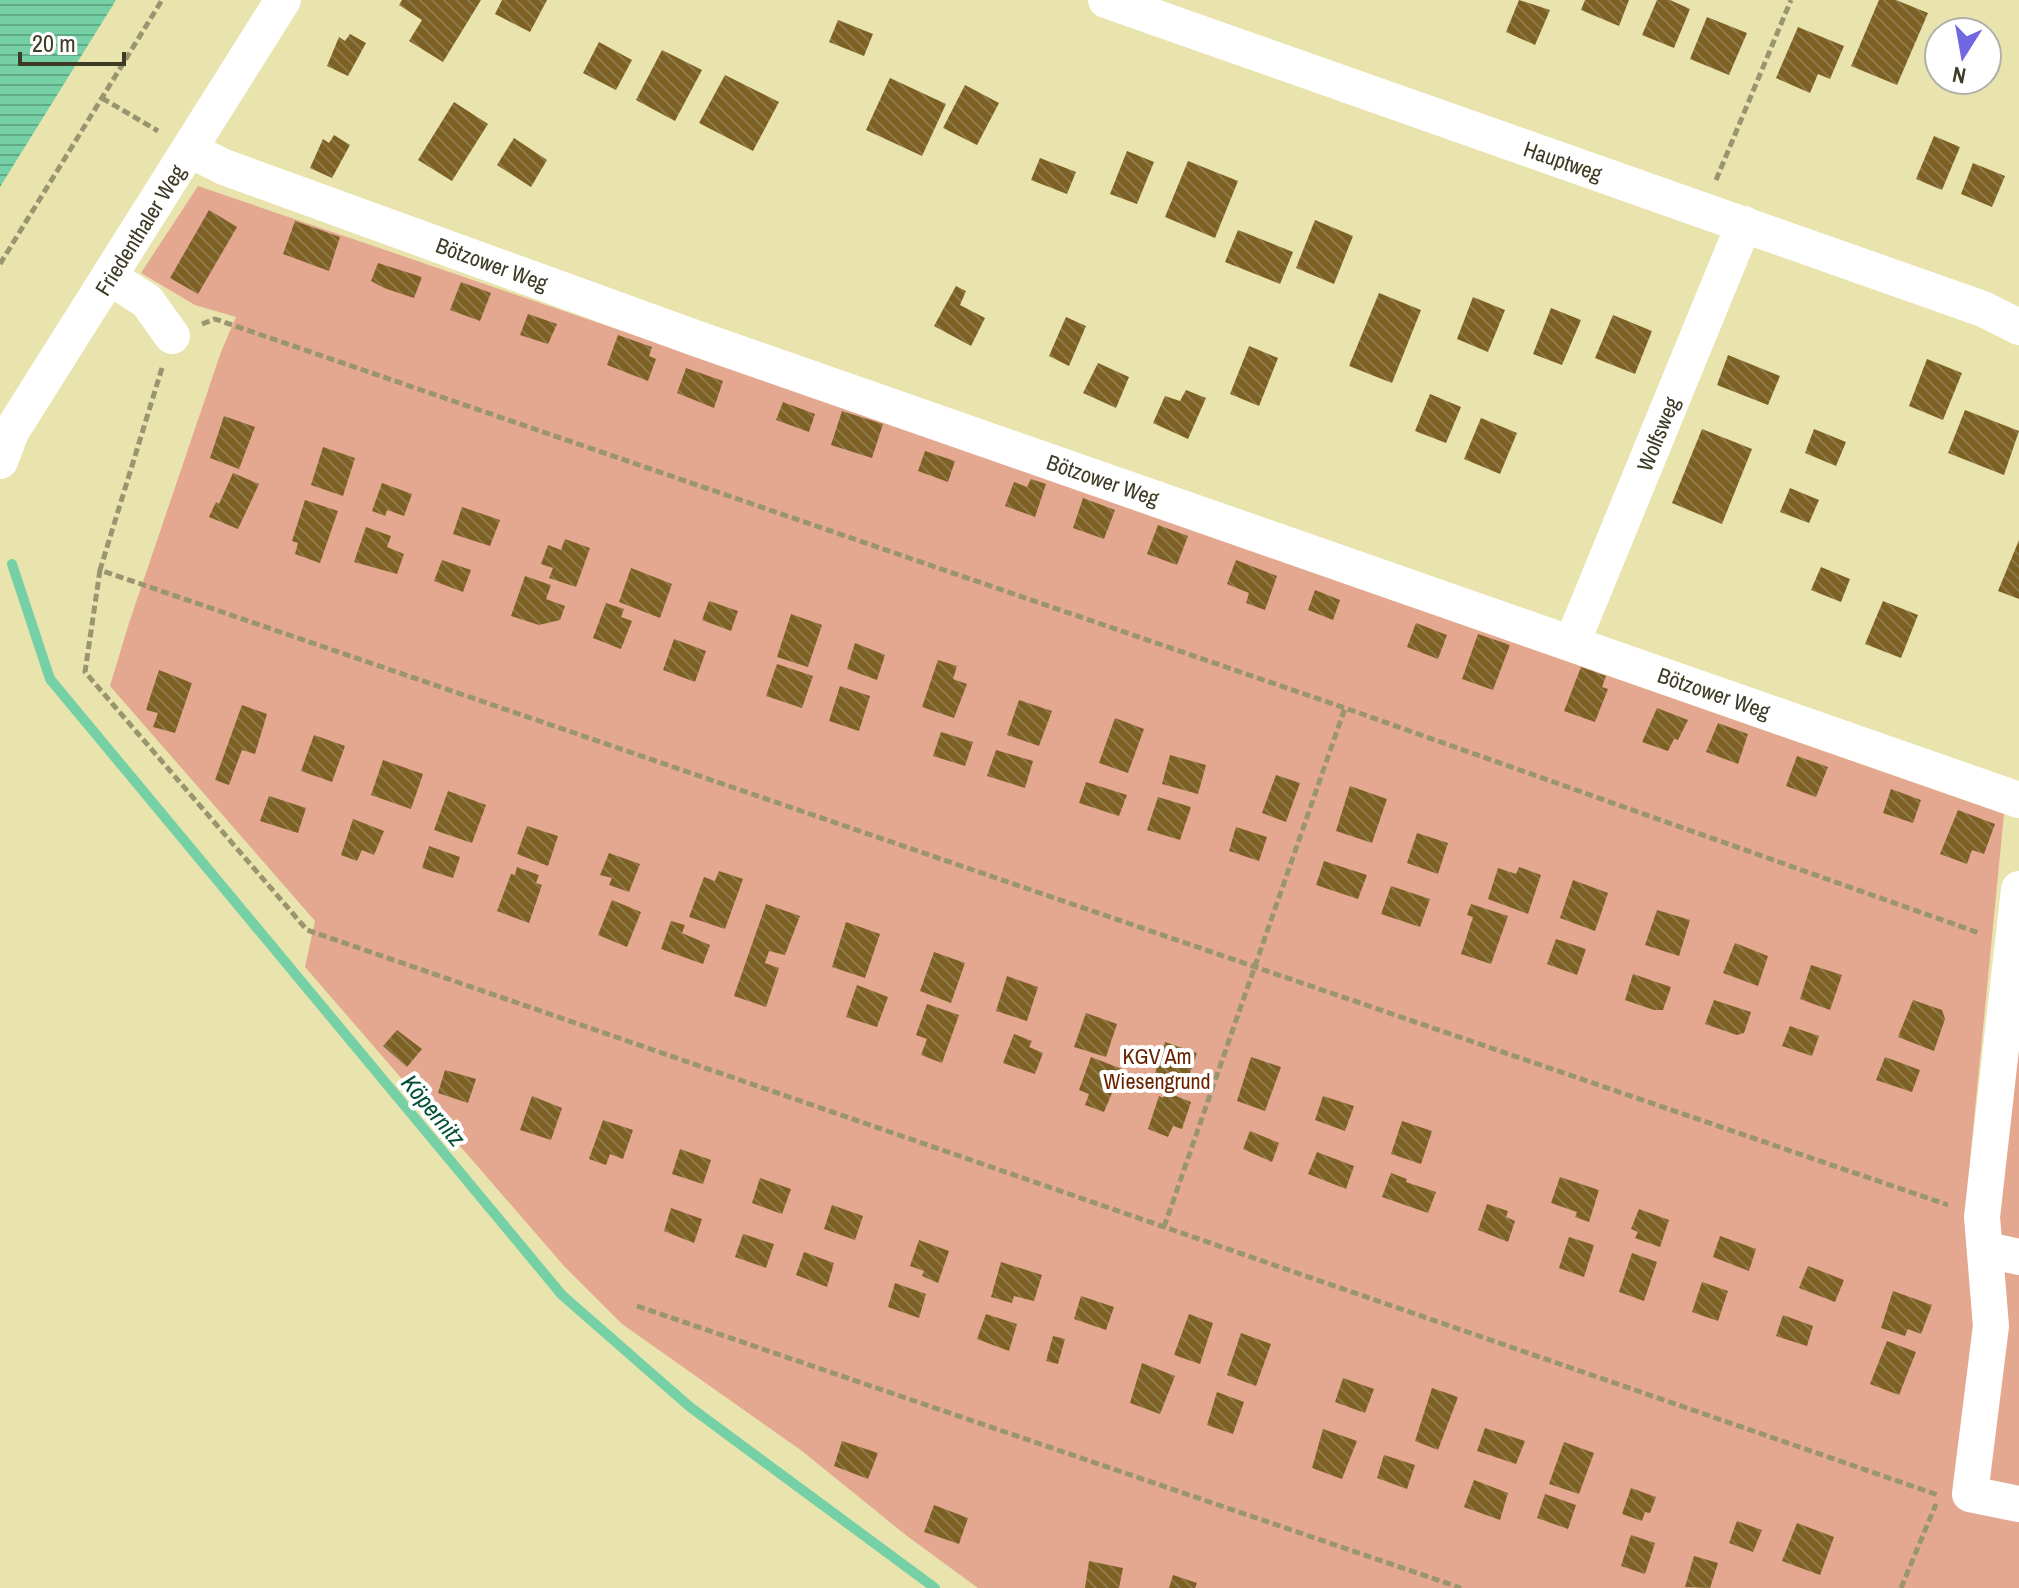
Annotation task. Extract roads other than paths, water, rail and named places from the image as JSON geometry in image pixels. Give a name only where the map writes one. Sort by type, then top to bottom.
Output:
[{"type":"street","name":"Friedenthaler Weg","points":[[0,461],[11,432],[111,278],[283,0]]},
{"type":"street","name":"Hauptweg","points":[[1106,0],[1983,309],[2019,327]]},
{"type":"street","name":"Bötzower Weg","points":[[190,150],[224,167],[681,332],[2019,800]]},
{"type":"street","name":"Wolfsweg","points":[[1572,643],[1744,224]]},
{"type":"street","points":[[111,278],[147,301],[172,336]]},
{"type":"street","points":[[2019,889],[2012,938],[1991,1326],[1970,1494],[2019,1504]]},
{"type":"waterway","name":"Köpernitz","points":[[12,564],[50,679],[562,1295],[690,1407],[935,1588]]},
{"type":"park label","name":"KGV Am Wiesengrund","points":[[1157,1068]]}]
